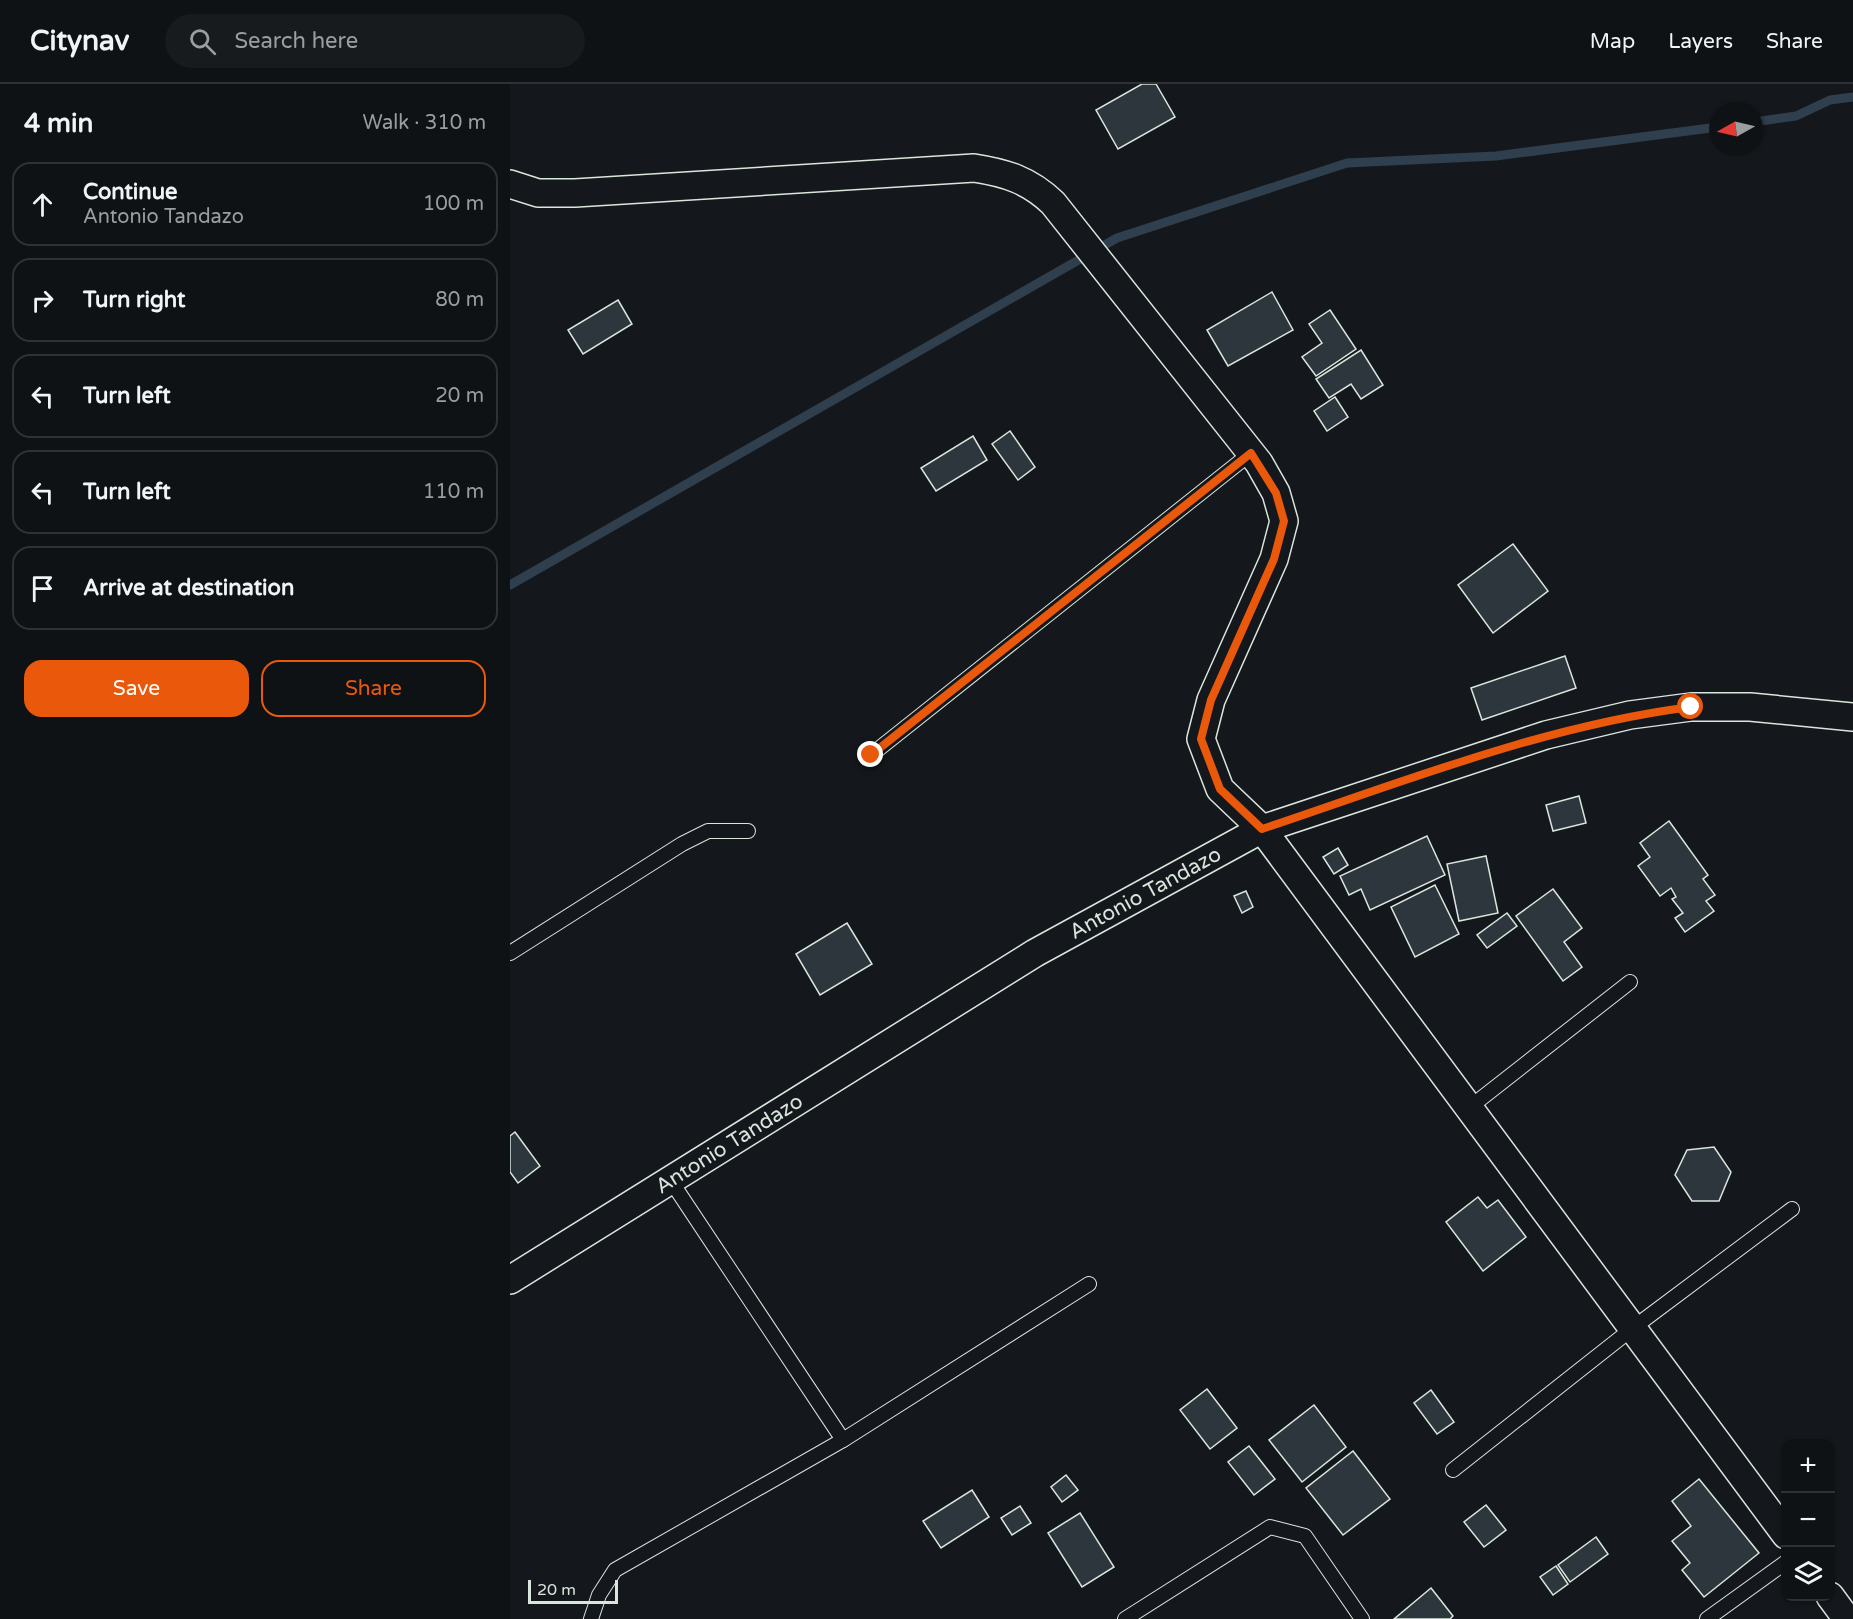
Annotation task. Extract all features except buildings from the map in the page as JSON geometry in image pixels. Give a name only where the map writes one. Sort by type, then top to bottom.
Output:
[{"type":"street","points":[[510,184],[538,193],[576,193],[974,168],[999,172],[1024,180],[1053,203],[1251,453],[1276,493],[1284,521],[1274,559],[1211,700],[1201,739],[1220,789],[1262,829],[1781,1530]]},
{"type":"street","name":"Antonio Tandazo","points":[[510,1280],[1035,953],[1262,829],[1546,735],[1630,715],[1691,707],[1750,707],[1853,717]]},
{"type":"street","points":[[1834,1601],[1847,1619]]},
{"type":"lane","points":[[871,755],[1251,453]]},
{"type":"lane","points":[[510,953],[682,844],[708,831],[748,831]]},
{"type":"lane","points":[[1469,1108],[1630,982]]},
{"type":"lane","points":[[671,1181],[843,1440]]},
{"type":"lane","points":[[1453,1470],[1633,1328],[1792,1209]]},
{"type":"lane","points":[[591,1619],[599,1594],[615,1569],[843,1440],[1089,1284]]},
{"type":"lane","points":[[1125,1619],[1270,1527],[1305,1536],[1362,1619]]},
{"type":"lane","points":[[1707,1619],[1781,1565]]},
{"type":"waterway","points":[[1763,121],[1796,116],[1830,100],[1853,97]]},
{"type":"waterway","points":[[510,585],[1117,238],[1347,163],[1496,156],[1709,128]]},
{"type":"route","points":[[871,755],[1251,453],[1276,493],[1284,521],[1274,559],[1211,700],[1201,739],[1220,789],[1262,829],[1546,735],[1630,715],[1691,707]]}]
